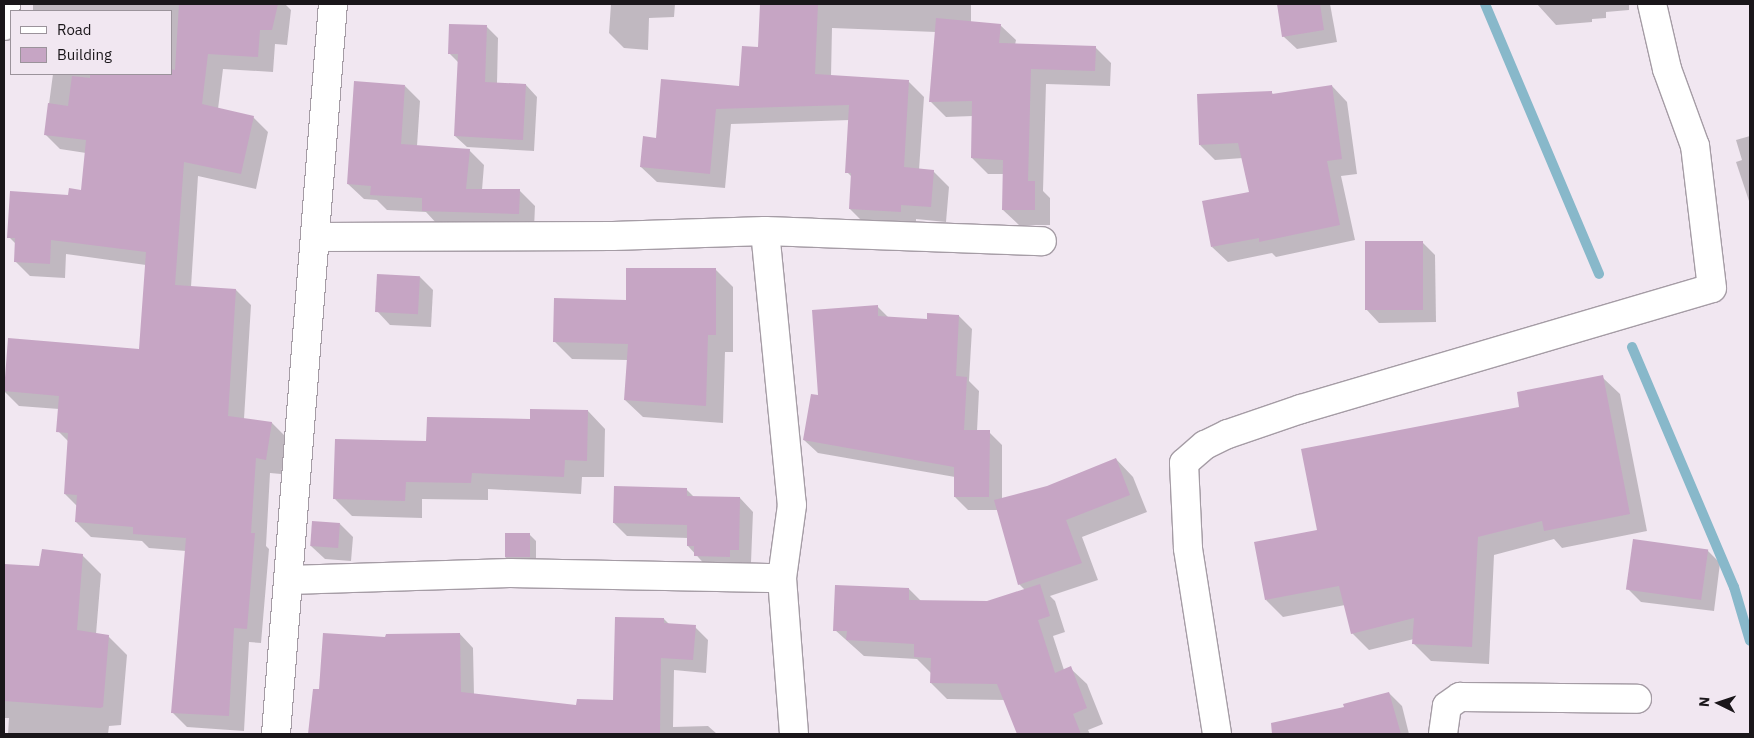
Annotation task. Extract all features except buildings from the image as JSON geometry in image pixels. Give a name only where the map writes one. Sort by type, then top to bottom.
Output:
[{"type":"street","points":[[4,26],[6,4]]},
{"type":"street","points":[[276,734],[317,237],[333,4]]},
{"type":"street","points":[[1216,734],[1188,548],[1184,463],[1205,445],[1228,434],[1301,409],[1712,288],[1695,146],[1667,69],[1652,4]]},
{"type":"street","points":[[317,237],[613,236],[765,231],[1042,241]]},
{"type":"street","points":[[765,231],[792,506],[782,578],[794,734]]},
{"type":"street","points":[[289,580],[510,573],[782,578]]},
{"type":"street","points":[[1443,734],[1447,706],[1460,697],[1637,699]]},
{"type":"waterway","points":[[1485,4],[1599,274]]},
{"type":"waterway","points":[[1632,347],[1734,587],[1750,641]]}]
